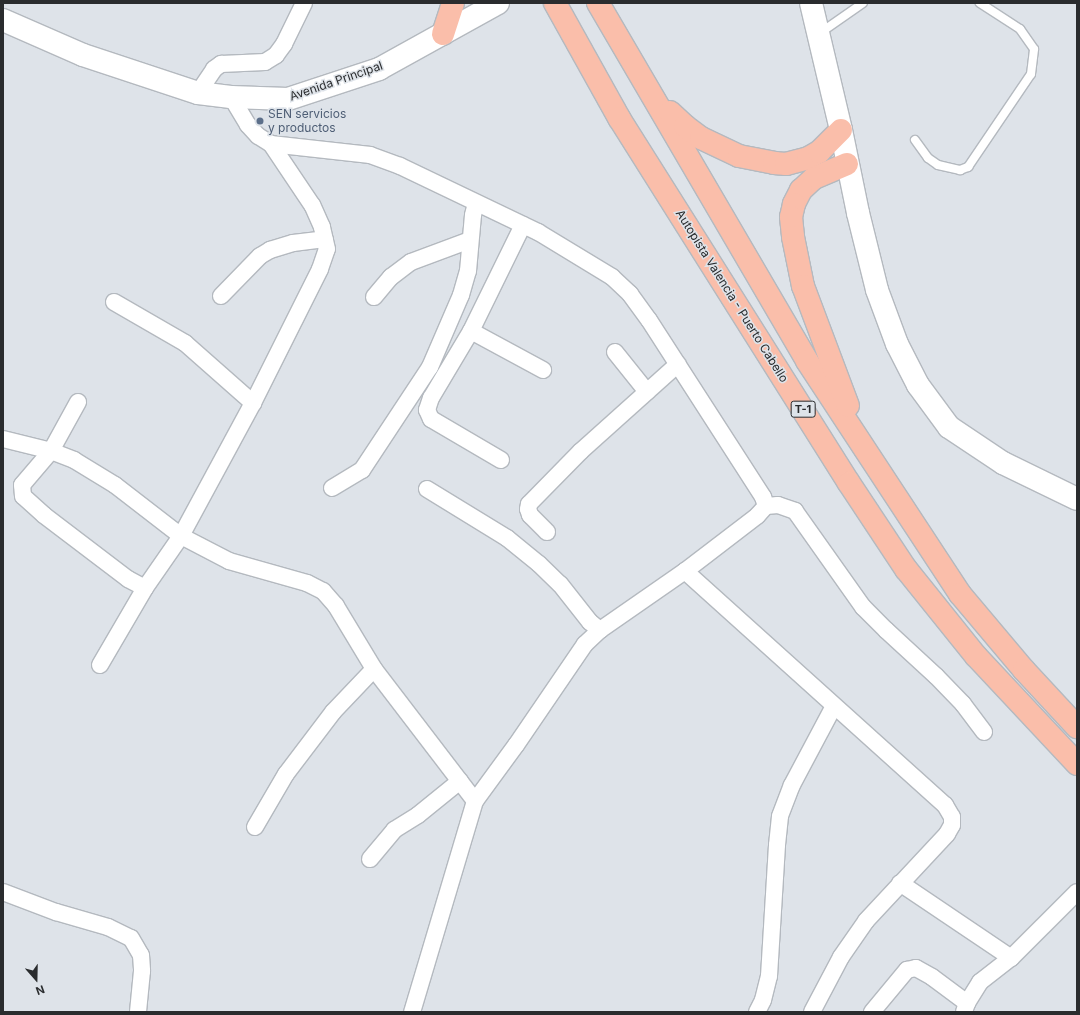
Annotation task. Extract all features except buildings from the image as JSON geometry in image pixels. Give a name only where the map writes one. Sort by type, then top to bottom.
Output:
[{"type":"highway","points":[[451,29],[453,3]]},
{"type":"highway","name":"Autopista Valencia - Puerto Cabello","points":[[555,3],[619,118],[849,483],[906,568],[976,656],[1077,764]]},
{"type":"highway","name":"T-1","points":[[598,3],[807,361],[960,594],[1024,670],[1077,727]]},
{"type":"highway","points":[[643,78],[671,113],[685,126],[701,138],[739,156],[774,163],[786,164],[798,162],[819,152],[841,130]]},
{"type":"highway","points":[[847,164],[814,178],[801,190],[794,204],[791,217],[792,237],[803,286],[832,367],[867,452]]},
{"type":"main road","name":"Avenida Principal","points":[[3,20],[83,56],[198,94],[288,99],[379,69],[498,3]]},
{"type":"main road","points":[[811,3],[817,35],[841,130],[847,164],[877,290],[897,344],[918,384],[949,427],[1003,463],[1077,499]]},
{"type":"street","points":[[198,94],[214,69],[221,64],[265,62],[276,55],[284,44],[304,3]]},
{"type":"street","points":[[100,665],[145,588],[181,536],[252,403],[320,269],[327,248],[322,227],[312,204],[271,144],[258,136],[248,125],[231,97]]},
{"type":"street","points":[[271,144],[370,155],[400,166],[523,225],[586,260],[612,277],[630,294],[678,364],[763,497],[766,506]]},
{"type":"street","points":[[332,488],[362,470],[430,367],[461,294],[468,271],[470,240],[476,203]]},
{"type":"street","points":[[501,460],[431,419],[428,416],[427,410],[431,398],[471,331],[523,225]]},
{"type":"street","points":[[221,296],[260,256],[270,250],[293,243],[325,239]]},
{"type":"street","points":[[374,297],[391,277],[411,262],[470,240]]},
{"type":"street","points":[[114,302],[185,343],[252,403]]},
{"type":"street","points":[[471,331],[542,370]]},
{"type":"street","points":[[615,352],[647,392]]},
{"type":"street","points":[[547,532],[530,515],[528,509],[529,504],[581,451],[678,364]]},
{"type":"street","points":[[78,402],[51,451],[22,485],[23,496],[44,515],[122,574],[145,588]]},
{"type":"street","points":[[3,439],[51,451],[74,460],[114,485],[181,536],[229,561],[307,583],[323,591],[336,606],[374,669],[475,801]]},
{"type":"street","points":[[427,489],[507,538],[539,564],[560,584],[590,622],[600,630]]},
{"type":"street","points":[[412,1012],[475,801],[516,745],[585,644],[600,630],[684,571],[757,516],[766,506],[778,505],[795,511],[863,607],[941,681],[963,704],[984,732]]},
{"type":"street","points":[[684,571],[945,805],[952,817],[952,826],[947,834],[866,920],[841,957],[812,1012]]},
{"type":"street","points":[[255,826],[286,774],[333,712],[374,669]]},
{"type":"street","points":[[757,1012],[763,1000],[769,976],[780,816],[792,785],[834,706]]},
{"type":"street","points":[[370,859],[394,830],[418,816],[460,780]]},
{"type":"street","points":[[900,883],[1011,958]]},
{"type":"street","points":[[3,892],[56,912],[108,927],[131,938],[141,955],[142,971],[138,1012]]},
{"type":"street","points":[[872,1012],[907,970],[916,968],[932,977],[965,1007],[980,982],[1011,958],[1077,892]]},
{"type":"lane","points":[[817,35],[863,3]]},
{"type":"lane","points":[[915,140],[928,158],[938,165],[960,170],[968,167],[1031,74],[1034,49],[1020,29],[980,3]]},
{"type":"place","name":"SEN servicios y productos","points":[[260,121]]}]
